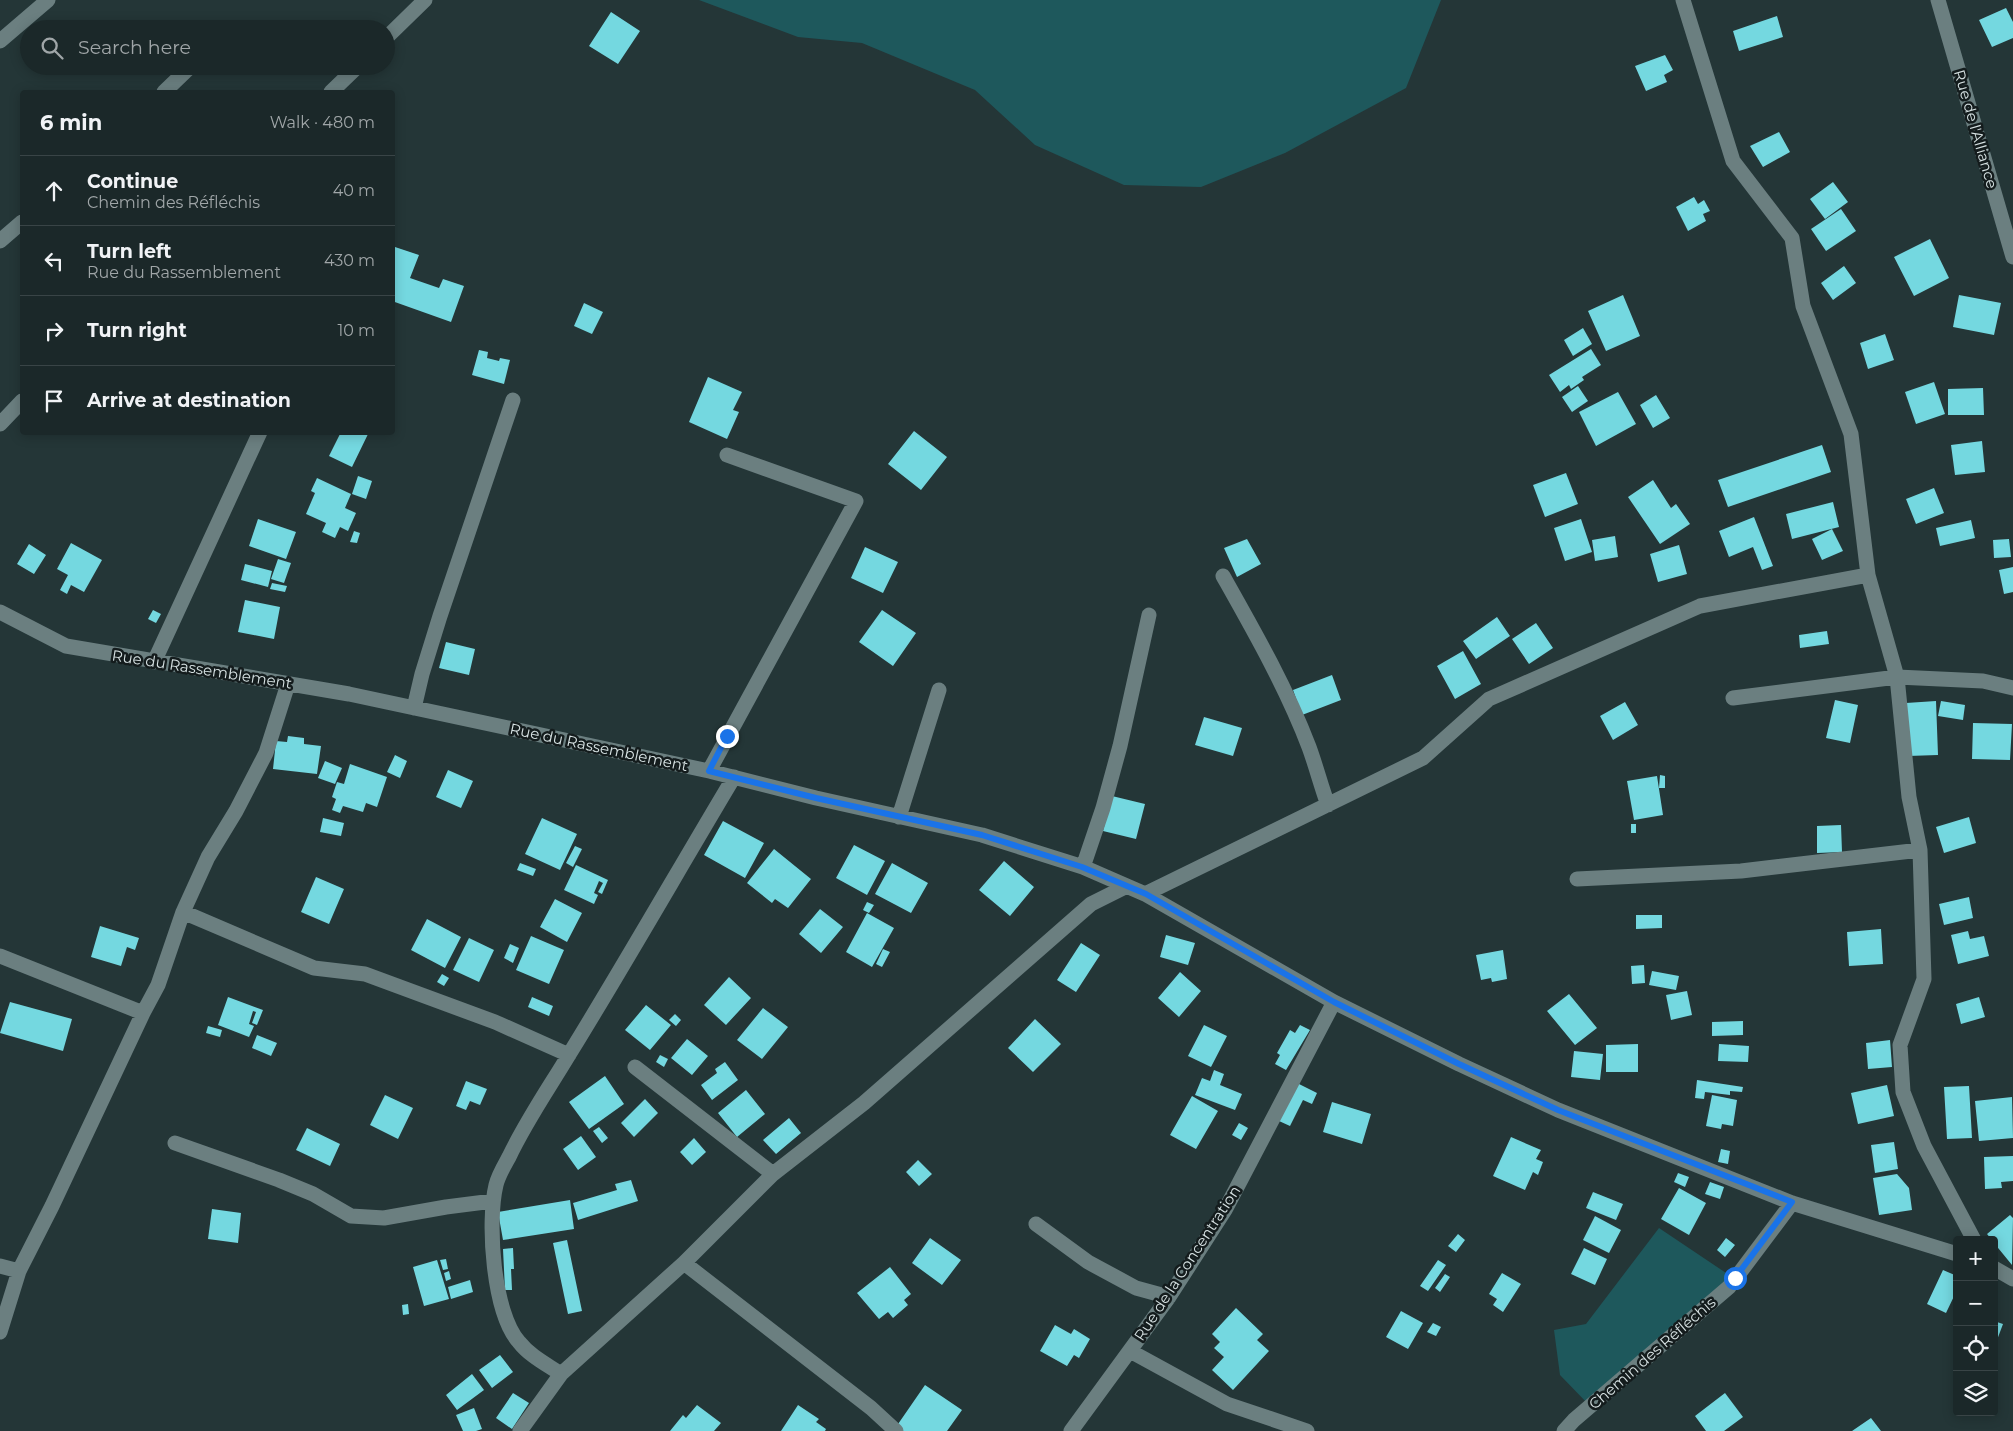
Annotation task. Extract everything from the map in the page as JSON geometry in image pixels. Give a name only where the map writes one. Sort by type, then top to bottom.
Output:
[{"type":"street","points":[[24,20],[48,0]]},
{"type":"street","points":[[395,29],[425,0]]},
{"type":"street","points":[[1683,0],[1733,161],[1792,238],[1803,306],[1852,434],[1868,575],[1897,677],[1909,798],[1920,850],[1924,980],[1900,1045],[1903,1092],[1924,1146],[1972,1236]]},
{"type":"street","name":"Rue de l'Alliance","points":[[1938,0],[2013,257]]},
{"type":"street","points":[[0,40],[20,23]]},
{"type":"street","points":[[166,90],[182,75]]},
{"type":"street","points":[[334,90],[349,75]]},
{"type":"street","points":[[0,241],[20,224]]},
{"type":"street","points":[[414,708],[422,674],[440,616],[513,400]]},
{"type":"street","points":[[0,424],[20,403]]},
{"type":"street","points":[[154,662],[259,435]]},
{"type":"street","points":[[709,771],[856,501],[728,454]]},
{"type":"street","points":[[1146,894],[1423,758],[1489,699],[1700,606],[1868,575]]},
{"type":"street","points":[[1223,576],[1285,693],[1309,746],[1328,805]]},
{"type":"street","name":"Rue du Rassemblement","points":[[0,612],[66,646],[349,694],[709,771],[982,835],[1082,867],[1146,894],[1334,1002],[1459,1064],[1558,1110],[1792,1202],[1953,1253]]},
{"type":"street","points":[[1082,867],[1103,808],[1148,615]]},
{"type":"street","points":[[1733,698],[1897,677],[1983,681],[2013,688]]},
{"type":"street","points":[[0,1332],[19,1271],[52,1206],[142,1013],[158,986],[184,912],[208,857],[236,812],[266,753],[288,684]]},
{"type":"street","points":[[899,817],[939,690]]},
{"type":"street","points":[[561,1374],[523,1347],[507,1323],[497,1284],[492,1240],[493,1201],[496,1183],[516,1143],[734,777]]},
{"type":"street","points":[[1577,879],[1741,871],[1920,850]]},
{"type":"street","points":[[520,1431],[561,1374],[684,1263],[773,1174],[864,1103],[1091,904],[1127,886]]},
{"type":"street","points":[[184,912],[314,968],[365,974],[495,1022],[569,1055]]},
{"type":"street","points":[[0,956],[142,1013]]},
{"type":"street","name":"Rue de la Concentration","points":[[1307,1431],[1227,1404],[1130,1351],[1169,1297],[1225,1210],[1334,1002]]},
{"type":"street","points":[[634,1067],[773,1174]]},
{"type":"street","points":[[175,1143],[287,1183],[313,1194],[351,1216],[384,1218],[493,1201]]},
{"type":"street","name":"Chemin des Réfléchis","points":[[1564,1431],[1574,1420],[1729,1287],[1792,1202]]},
{"type":"street","points":[[1036,1224],[1088,1262],[1136,1288],[1169,1297]]},
{"type":"street","points":[[684,1263],[871,1408],[896,1431]]},
{"type":"street","points":[[0,1266],[19,1271]]},
{"type":"street","points":[[1998,1270],[2013,1279]]},
{"type":"street","points":[[1071,1431],[1130,1351]]},
{"type":"shaded area","points":[[699,0],[1441,0],[1406,88],[1285,153],[1201,187],[1124,185],[1035,145],[975,90],[862,43],[798,37]]},
{"type":"shaded area","points":[[1659,1228],[1735,1279],[1590,1406],[1560,1375],[1554,1330],[1586,1324]]},
{"type":"building","points":[[2006,8],[2013,22],[2013,38],[1992,47],[1979,20]]},
{"type":"building","points":[[611,12],[640,31],[618,64],[589,46]]},
{"type":"building","points":[[1777,16],[1783,37],[1739,51],[1733,31]]},
{"type":"building","points":[[1665,55],[1673,70],[1664,75],[1667,82],[1646,91],[1635,66]]},
{"type":"building","points":[[1779,132],[1790,152],[1763,167],[1750,146]]},
{"type":"building","points":[[1833,182],[1848,202],[1825,219],[1810,199]]},
{"type":"building","points":[[1694,197],[1698,204],[1704,200],[1710,211],[1703,214],[1706,221],[1688,231],[1676,207]]},
{"type":"building","points":[[1841,209],[1856,231],[1826,251],[1811,229]]},
{"type":"building","points":[[1930,239],[1949,278],[1914,296],[1894,257]]},
{"type":"building","points":[[395,247],[419,255],[410,278],[439,288],[443,279],[464,286],[451,322],[395,302]]},
{"type":"building","points":[[1844,266],[1856,283],[1833,300],[1821,283]]},
{"type":"building","points":[[1623,295],[1640,336],[1606,351],[1588,311]]},
{"type":"building","points":[[1959,295],[2001,303],[1994,335],[1953,327]]},
{"type":"building","points":[[584,303],[603,312],[592,334],[574,326]]},
{"type":"building","points":[[1583,328],[1592,344],[1573,356],[1564,340]]},
{"type":"building","points":[[1885,334],[1894,360],[1868,369],[1860,343]]},
{"type":"building","points":[[1591,349],[1601,365],[1582,377],[1584,380],[1571,389],[1569,385],[1560,392],[1549,375]]},
{"type":"building","points":[[479,350],[488,352],[487,358],[499,361],[500,358],[510,360],[504,384],[472,375]]},
{"type":"building","points":[[708,377],[742,392],[733,410],[739,412],[727,439],[689,422]]},
{"type":"building","points":[[1934,382],[1945,414],[1916,424],[1905,392]]},
{"type":"building","points":[[1578,386],[1588,401],[1572,412],[1562,397]]},
{"type":"building","points":[[1983,388],[1984,415],[1948,415],[1948,389]]},
{"type":"building","points":[[1618,392],[1636,424],[1596,446],[1579,412]]},
{"type":"building","points":[[1656,395],[1670,418],[1653,428],[1640,405]]},
{"type":"building","points":[[914,431],[947,457],[921,490],[888,464]]},
{"type":"building","points":[[340,435],[368,435],[352,467],[329,456]]},
{"type":"building","points":[[1982,441],[1985,472],[1955,475],[1951,445]]},
{"type":"building","points":[[1822,445],[1831,472],[1728,507],[1718,480]]},
{"type":"building","points":[[1566,473],[1578,504],[1545,517],[1533,485]]},
{"type":"building","points":[[358,476],[372,481],[366,499],[352,494]]},
{"type":"building","points":[[317,478],[351,494],[345,508],[356,513],[348,531],[340,527],[335,538],[322,532],[326,523],[306,514],[315,493],[311,491]]},
{"type":"building","points":[[1653,480],[1671,508],[1676,504],[1690,524],[1660,544],[1628,497]]},
{"type":"building","points":[[1934,488],[1944,513],[1916,524],[1906,499]]},
{"type":"building","points":[[1833,502],[1839,527],[1792,539],[1786,514]]},
{"type":"building","points":[[1754,517],[1773,566],[1762,570],[1753,547],[1729,557],[1719,531]]},
{"type":"building","points":[[258,519],[296,532],[286,559],[249,546]]},
{"type":"building","points":[[1581,519],[1592,552],[1565,561],[1554,528]]},
{"type":"building","points":[[1971,520],[1975,538],[1940,546],[1936,528]]},
{"type":"building","points":[[1832,529],[1843,551],[1822,560],[1812,539]]},
{"type":"building","points":[[354,531],[360,533],[357,543],[350,542]]},
{"type":"building","points":[[1615,536],[1618,557],[1595,561],[1592,540]]},
{"type":"building","points":[[1247,539],[1261,564],[1237,577],[1224,548]]},
{"type":"building","points":[[2009,539],[2011,557],[1994,558],[1993,540]]},
{"type":"building","points":[[71,543],[102,560],[84,592],[71,585],[67,594],[60,590],[68,575],[57,569]]},
{"type":"building","points":[[29,544],[46,555],[34,574],[17,564]]},
{"type":"building","points":[[1679,545],[1687,574],[1658,582],[1650,554]]},
{"type":"building","points":[[865,547],[898,562],[883,593],[851,578]]},
{"type":"building","points":[[278,559],[291,563],[284,583],[271,579]]},
{"type":"building","points":[[245,564],[272,571],[268,587],[241,580]]},
{"type":"building","points":[[2013,567],[2013,592],[2004,594],[1999,570]]},
{"type":"building","points":[[272,583],[287,586],[285,592],[270,589]]},
{"type":"building","points":[[245,600],[280,607],[274,639],[238,632]]},
{"type":"building","points":[[153,610],[161,614],[156,623],[148,619]]},
{"type":"building","points":[[882,610],[916,633],[893,666],[859,642]]},
{"type":"building","points":[[1497,617],[1510,636],[1476,659],[1463,641]]},
{"type":"building","points":[[1536,623],[1553,648],[1529,664],[1512,639]]},
{"type":"building","points":[[1827,631],[1829,644],[1800,648],[1799,635]]},
{"type":"building","points":[[446,642],[475,649],[469,675],[439,668]]},
{"type":"building","points":[[1463,651],[1481,684],[1455,699],[1437,666]]},
{"type":"building","points":[[1332,675],[1341,700],[1302,715],[1293,690]]},
{"type":"building","points":[[1835,700],[1858,705],[1850,743],[1826,738]]},
{"type":"building","points":[[1936,701],[1938,755],[1908,756],[1906,703]]},
{"type":"building","points":[[1941,701],[1965,705],[1963,720],[1938,716]]},
{"type":"building","points":[[1625,702],[1638,725],[1613,740],[1600,716]]},
{"type":"building","points":[[1204,717],[1242,728],[1233,756],[1195,745]]},
{"type":"building","points":[[1973,723],[2012,724],[2010,760],[1972,759]]},
{"type":"building","points":[[288,736],[304,738],[304,744],[321,746],[317,774],[273,769],[276,741],[287,742]]},
{"type":"building","points":[[395,755],[407,761],[400,778],[387,772]]},
{"type":"building","points":[[325,761],[342,768],[335,784],[318,778]]},
{"type":"building","points":[[350,764],[387,777],[377,807],[366,803],[363,812],[343,806],[340,813],[332,810],[336,799],[332,797],[337,782],[344,784]]},
{"type":"building","points":[[448,770],[473,781],[461,808],[436,797]]},
{"type":"building","points":[[1660,775],[1665,776],[1665,788],[1659,788]]},
{"type":"building","points":[[1657,776],[1663,815],[1634,820],[1627,781]]},
{"type":"building","points":[[1112,796],[1145,804],[1136,839],[1103,831]]},
{"type":"building","points":[[1969,817],[1976,843],[1944,853],[1936,827]]},
{"type":"building","points":[[323,818],[344,823],[341,836],[320,832]]},
{"type":"building","points":[[542,818],[577,834],[560,870],[525,854]]},
{"type":"building","points":[[723,821],[764,843],[745,878],[704,855]]},
{"type":"building","points":[[1631,824],[1636,824],[1636,833],[1631,833]]},
{"type":"building","points":[[1841,825],[1842,852],[1817,853],[1817,826]]},
{"type":"building","points":[[854,845],[885,861],[867,895],[836,878]]},
{"type":"building","points":[[575,846],[582,849],[573,867],[566,863]]},
{"type":"building","points":[[774,849],[811,879],[788,908],[775,899],[772,903],[747,883]]},
{"type":"building","points":[[1004,861],[1034,887],[1010,916],[979,890]]},
{"type":"building","points":[[520,863],[536,869],[533,876],[517,870]]},
{"type":"building","points":[[892,863],[928,883],[911,913],[875,894]]},
{"type":"building","points":[[576,865],[608,880],[602,894],[598,892],[603,883],[599,881],[594,893],[598,895],[594,904],[564,890]]},
{"type":"building","points":[[316,877],[344,889],[329,924],[301,912]]},
{"type":"building","points":[[1969,897],[1973,918],[1944,925],[1939,904]]},
{"type":"building","points":[[555,899],[582,913],[567,942],[540,927]]},
{"type":"building","points":[[867,902],[874,905],[869,913],[863,910]]},
{"type":"building","points":[[820,909],[843,927],[821,953],[799,934]]},
{"type":"building","points":[[867,913],[894,928],[872,967],[846,952]]},
{"type":"building","points":[[1636,915],[1662,915],[1662,928],[1636,929]]},
{"type":"building","points":[[427,919],[461,937],[445,968],[411,950]]},
{"type":"building","points":[[100,926],[139,938],[135,950],[127,947],[121,966],[91,957]]},
{"type":"building","points":[[1881,929],[1883,964],[1849,966],[1847,932]]},
{"type":"building","points":[[1968,931],[1970,939],[1984,936],[1989,956],[1958,964],[1951,935]]},
{"type":"building","points":[[1166,935],[1195,943],[1188,965],[1160,957]]},
{"type":"building","points":[[531,936],[564,950],[549,984],[516,970]]},
{"type":"building","points":[[469,938],[494,950],[479,982],[453,970]]},
{"type":"building","points":[[1081,943],[1100,955],[1076,992],[1057,980]]},
{"type":"building","points":[[510,944],[519,948],[513,963],[504,958]]},
{"type":"building","points":[[883,949],[890,952],[882,967],[876,964]]},
{"type":"building","points":[[1503,950],[1507,979],[1492,982],[1491,978],[1481,980],[1476,955]]},
{"type":"building","points":[[1644,965],[1645,983],[1632,984],[1631,966]]},
{"type":"building","points":[[1652,971],[1679,976],[1676,990],[1649,985]]},
{"type":"building","points":[[1180,972],[1201,991],[1179,1017],[1158,998]]},
{"type":"building","points":[[442,974],[449,978],[444,986],[437,982]]},
{"type":"building","points":[[729,977],[751,998],[726,1025],[704,1005]]},
{"type":"building","points":[[1687,991],[1692,1015],[1671,1020],[1666,995]]},
{"type":"building","points":[[1569,994],[1597,1028],[1575,1045],[1547,1011]]},
{"type":"building","points":[[228,997],[263,1010],[257,1025],[252,1023],[256,1012],[253,1011],[249,1024],[254,1026],[249,1037],[218,1025]]},
{"type":"building","points":[[532,997],[553,1006],[549,1016],[528,1007]]},
{"type":"building","points":[[1979,997],[1985,1017],[1961,1024],[1956,1004]]},
{"type":"building","points":[[10,1002],[72,1019],[63,1051],[0,1033]]},
{"type":"building","points":[[646,1005],[671,1025],[650,1050],[625,1030]]},
{"type":"building","points":[[763,1008],[788,1027],[762,1059],[737,1040]]},
{"type":"building","points":[[675,1014],[681,1020],[676,1026],[669,1020]]},
{"type":"building","points":[[1035,1019],[1061,1044],[1033,1072],[1008,1048]]},
{"type":"building","points":[[1743,1021],[1743,1035],[1712,1036],[1712,1022]]},
{"type":"building","points":[[1204,1025],[1227,1036],[1211,1067],[1188,1056]]},
{"type":"building","points":[[1300,1025],[1310,1030],[1286,1070],[1275,1064],[1280,1055],[1277,1053],[1290,1030],[1295,1033]]},
{"type":"building","points":[[208,1026],[222,1030],[220,1037],[206,1033]]},
{"type":"building","points":[[257,1035],[277,1043],[271,1056],[252,1048]]},
{"type":"building","points":[[687,1039],[708,1056],[692,1075],[671,1058]]},
{"type":"building","points":[[1890,1040],[1892,1067],[1868,1069],[1866,1043]]},
{"type":"building","points":[[1638,1044],[1638,1072],[1606,1072],[1606,1045]]},
{"type":"building","points":[[1719,1044],[1749,1046],[1748,1062],[1718,1061]]},
{"type":"building","points":[[1574,1051],[1603,1054],[1600,1080],[1571,1077]]},
{"type":"building","points":[[660,1055],[668,1059],[664,1067],[656,1062]]},
{"type":"building","points":[[725,1062],[738,1080],[712,1100],[701,1085],[717,1073],[715,1069]]},
{"type":"building","points":[[1214,1070],[1224,1074],[1220,1085],[1242,1094],[1235,1110],[1195,1095],[1202,1078],[1210,1081]]},
{"type":"building","points":[[605,1076],[624,1104],[589,1129],[569,1102]]},
{"type":"building","points":[[1697,1080],[1743,1087],[1742,1092],[1730,1091],[1730,1095],[1705,1092],[1704,1099],[1695,1098]]},
{"type":"building","points":[[466,1081],[487,1089],[480,1105],[470,1101],[466,1110],[456,1106]]},
{"type":"building","points":[[1297,1083],[1317,1093],[1312,1104],[1303,1100],[1290,1126],[1279,1121]]},
{"type":"building","points":[[1887,1085],[1894,1116],[1858,1124],[1851,1093]]},
{"type":"building","points":[[1969,1086],[1972,1138],[1947,1139],[1944,1087]]},
{"type":"building","points":[[746,1090],[765,1114],[737,1137],[718,1113]]},
{"type":"building","points":[[385,1095],[413,1108],[398,1139],[370,1125]]},
{"type":"building","points":[[1712,1095],[1737,1100],[1733,1126],[1722,1124],[1721,1129],[1706,1126]]},
{"type":"building","points":[[1192,1096],[1218,1111],[1196,1149],[1170,1135]]},
{"type":"building","points":[[2012,1097],[2013,1138],[1979,1141],[1975,1101]]},
{"type":"building","points":[[645,1099],[658,1113],[634,1137],[621,1123]]},
{"type":"building","points":[[1332,1102],[1371,1114],[1362,1144],[1323,1132]]},
{"type":"building","points":[[789,1118],[801,1133],[776,1154],[763,1140]]},
{"type":"building","points":[[1239,1123],[1248,1128],[1241,1140],[1232,1135]]},
{"type":"building","points":[[599,1127],[608,1138],[602,1143],[593,1131]]},
{"type":"building","points":[[307,1128],[340,1144],[330,1166],[296,1150]]},
{"type":"building","points":[[581,1136],[596,1157],[578,1170],[563,1149]]},
{"type":"building","points":[[1511,1137],[1541,1150],[1536,1159],[1543,1162],[1538,1175],[1533,1172],[1525,1190],[1493,1176]]},
{"type":"building","points":[[694,1138],[706,1152],[692,1165],[680,1152]]},
{"type":"building","points":[[1894,1142],[1898,1169],[1875,1173],[1871,1145]]},
{"type":"building","points":[[1721,1149],[1730,1151],[1728,1164],[1718,1162]]},
{"type":"building","points":[[2013,1156],[2013,1181],[2001,1182],[2002,1188],[1985,1189],[1984,1157]]},
{"type":"building","points":[[918,1160],[932,1174],[919,1186],[906,1172]]},
{"type":"building","points":[[1678,1173],[1689,1177],[1685,1187],[1674,1182]]},
{"type":"building","points":[[1897,1174],[1909,1188],[1912,1210],[1879,1215],[1873,1178]]},
{"type":"building","points":[[631,1180],[638,1201],[578,1220],[573,1203],[617,1190],[615,1184]]},
{"type":"building","points":[[1710,1182],[1724,1187],[1720,1199],[1705,1194]]},
{"type":"building","points":[[1679,1188],[1706,1203],[1689,1235],[1661,1219]]},
{"type":"building","points":[[1593,1192],[1623,1204],[1616,1220],[1586,1208]]},
{"type":"building","points":[[570,1200],[574,1229],[503,1240],[498,1212]]},
{"type":"building","points":[[212,1209],[241,1213],[238,1243],[208,1239]]},
{"type":"building","points":[[2010,1215],[2013,1218],[2012,1265],[1998,1248],[1998,1236],[1989,1236],[1987,1234]]},
{"type":"building","points":[[1595,1216],[1621,1230],[1609,1253],[1583,1240]]},
{"type":"building","points":[[1458,1234],[1465,1240],[1456,1252],[1448,1246]]},
{"type":"building","points":[[930,1238],[961,1260],[942,1285],[912,1263]]},
{"type":"building","points":[[1726,1238],[1735,1245],[1725,1257],[1717,1250]]},
{"type":"building","points":[[567,1240],[582,1311],[568,1314],[553,1243]]},
{"type":"building","points":[[513,1248],[512,1290],[505,1290],[503,1249]]},
{"type":"building","points":[[1584,1248],[1607,1259],[1595,1285],[1571,1274]]},
{"type":"building","points":[[446,1259],[448,1269],[443,1270],[440,1260]]},
{"type":"building","points":[[437,1260],[449,1299],[424,1306],[413,1267]]},
{"type":"building","points":[[1438,1260],[1446,1265],[1428,1291],[1420,1286]]},
{"type":"building","points":[[890,1267],[911,1294],[904,1300],[908,1305],[893,1318],[888,1312],[879,1319],[857,1293]]},
{"type":"building","points":[[1943,1270],[1953,1274],[1953,1298],[1946,1313],[1927,1304]]},
{"type":"building","points":[[449,1271],[451,1279],[446,1281],[444,1273]]},
{"type":"building","points":[[1502,1273],[1521,1284],[1503,1312],[1493,1305],[1497,1299],[1489,1294]]},
{"type":"building","points":[[1445,1274],[1450,1277],[1440,1292],[1435,1288]]},
{"type":"building","points":[[470,1280],[473,1292],[451,1299],[448,1287]]},
{"type":"building","points":[[408,1304],[409,1314],[403,1315],[402,1305]]},
{"type":"building","points":[[1236,1308],[1263,1334],[1257,1340],[1269,1351],[1233,1390],[1212,1370],[1224,1357],[1214,1348],[1220,1342],[1212,1334]]},
{"type":"building","points":[[1401,1311],[1423,1323],[1408,1349],[1386,1337]]},
{"type":"building","points":[[1998,1322],[2003,1324],[1998,1337]]},
{"type":"building","points":[[1433,1323],[1441,1327],[1436,1336],[1427,1332]]},
{"type":"building","points":[[1055,1325],[1071,1334],[1074,1329],[1090,1339],[1079,1358],[1074,1355],[1067,1366],[1040,1351]]},
{"type":"building","points":[[500,1355],[513,1372],[492,1388],[479,1370]]},
{"type":"building","points":[[472,1374],[484,1390],[457,1410],[446,1395]]},
{"type":"building","points":[[925,1385],[962,1410],[947,1431],[901,1431],[896,1427]]},
{"type":"building","points":[[513,1393],[529,1403],[512,1429],[496,1418]]},
{"type":"building","points":[[1725,1393],[1743,1417],[1724,1431],[1706,1431],[1695,1416]]},
{"type":"building","points":[[697,1405],[721,1423],[714,1431],[670,1431],[683,1415],[686,1418]]},
{"type":"building","points":[[798,1405],[819,1419],[816,1422],[826,1429],[825,1431],[781,1431]]},
{"type":"building","points":[[474,1408],[482,1429],[463,1431],[456,1415]]},
{"type":"building","points":[[1871,1418],[1881,1431],[1852,1431]]},
{"type":"route","points":[[727,736],[709,771],[816,798],[982,835],[1082,867],[1146,894],[1334,1002],[1459,1064],[1558,1110],[1792,1202],[1735,1278]]}]
